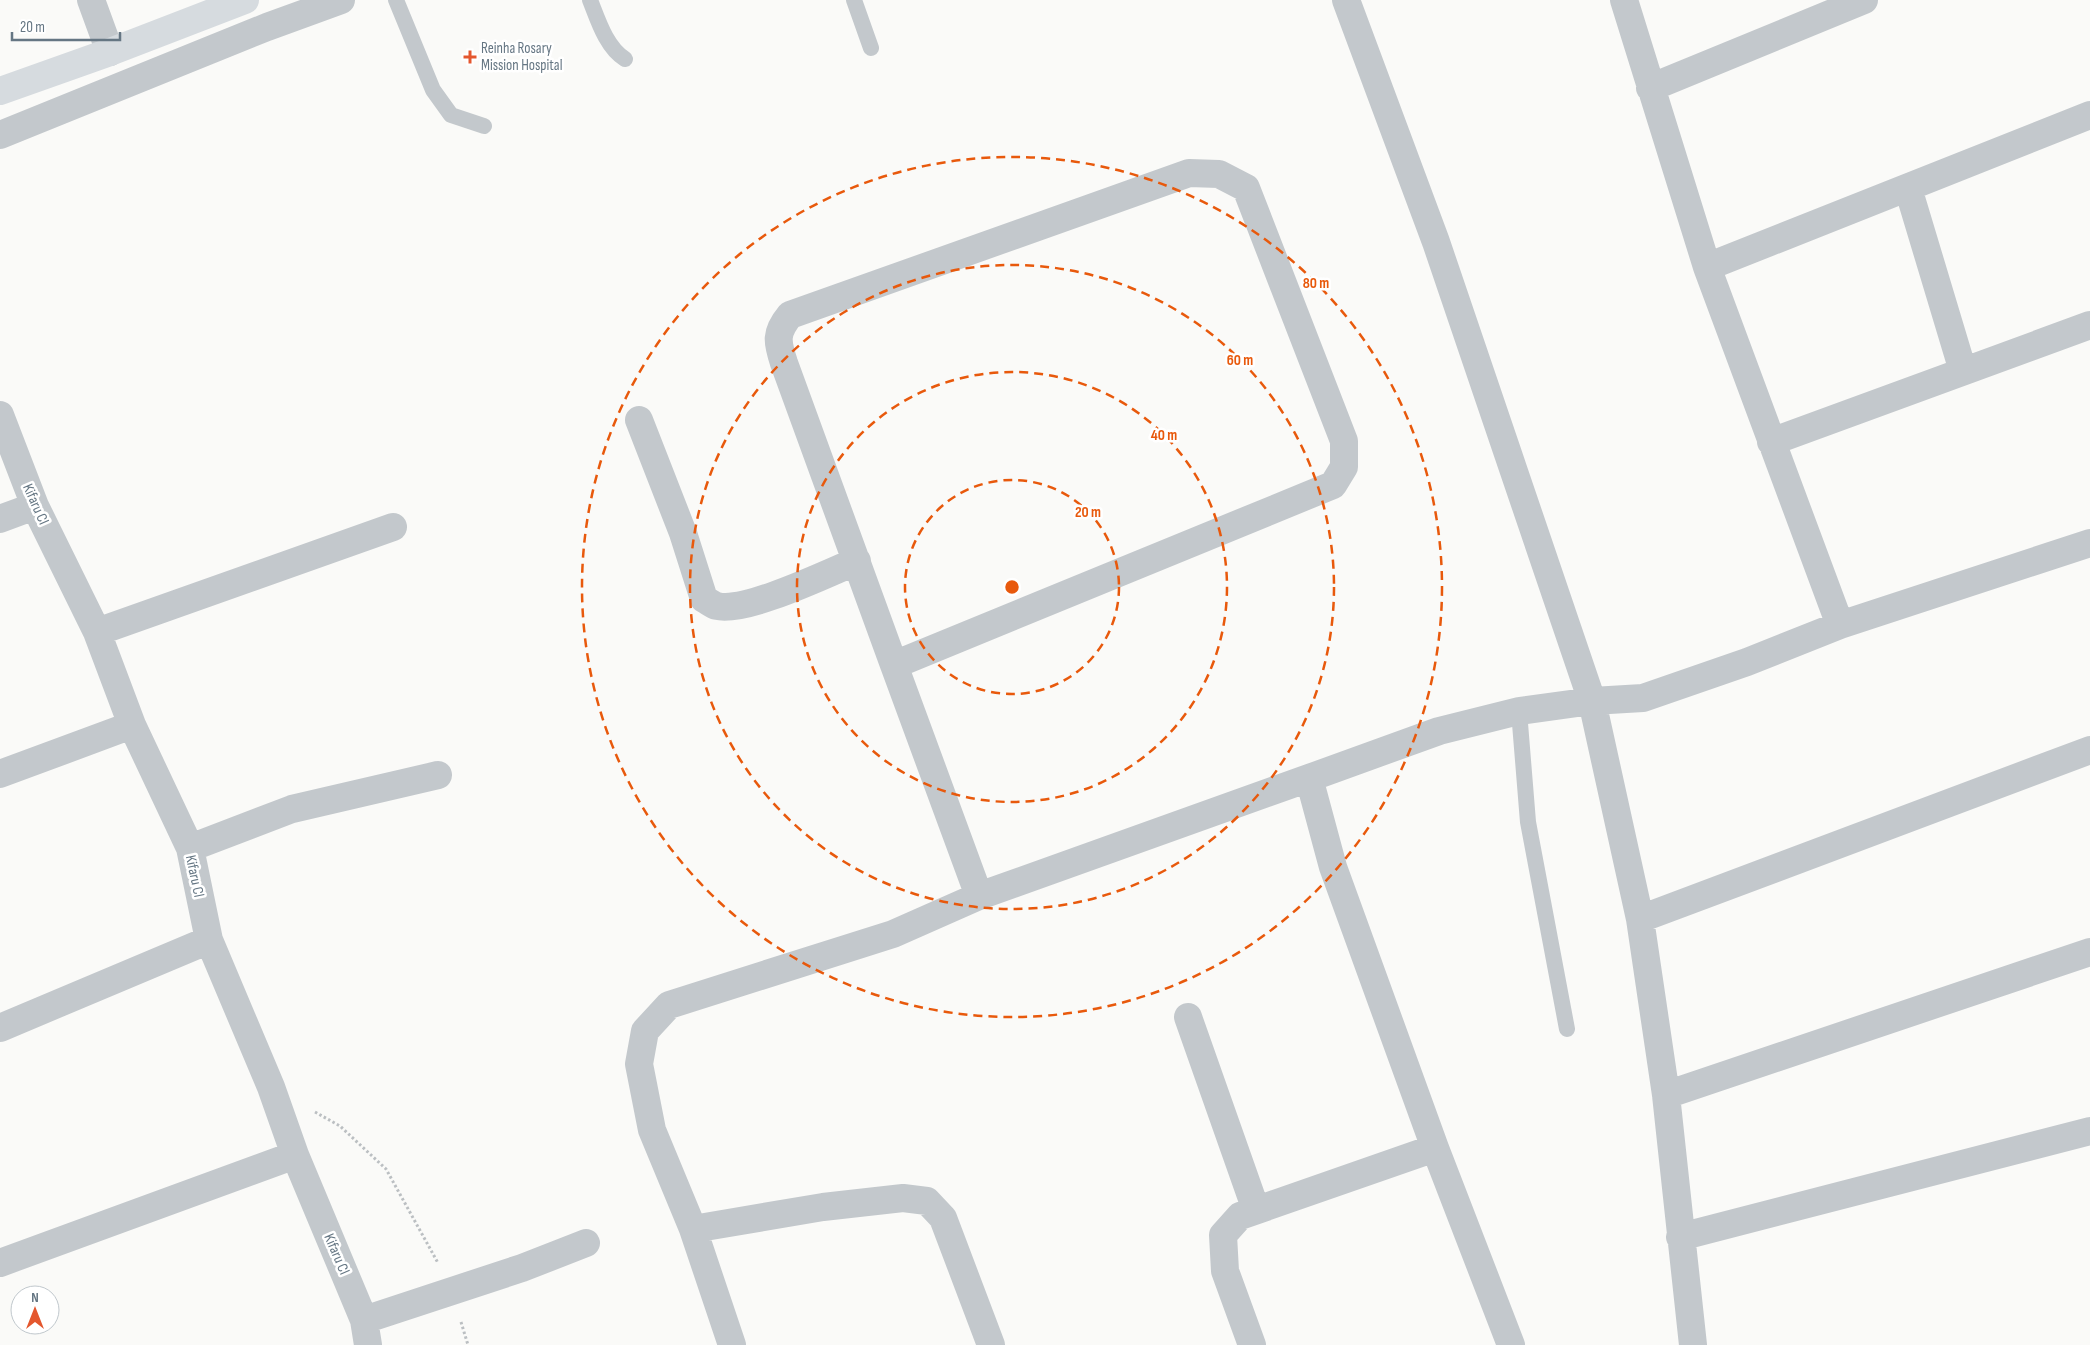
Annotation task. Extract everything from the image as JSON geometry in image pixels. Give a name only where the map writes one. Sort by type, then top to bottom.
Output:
[{"type":"street","points":[[91,0],[110,52]]},
{"type":"street","points":[[0,91],[110,52],[245,0]]},
{"type":"street","points":[[0,135],[266,27],[341,0]]},
{"type":"street","points":[[1346,0],[1436,242],[1592,702],[1640,919],[1666,1095],[1693,1345]]},
{"type":"street","points":[[1624,0],[1707,266],[1840,625]]},
{"type":"street","points":[[1650,88],[1864,0]]},
{"type":"street","points":[[1707,266],[2090,115]]},
{"type":"street","points":[[894,665],[1333,485],[1344,467],[1344,441],[1246,188],[1219,174],[1189,173],[790,315],[781,326],[778,344],[894,665],[979,896]]},
{"type":"street","points":[[1908,188],[1963,371]]},
{"type":"street","points":[[1771,442],[2090,325]]},
{"type":"street","name":"Kifaru Cl","points":[[0,415],[35,506],[97,632],[132,725],[190,848],[208,940],[271,1086],[295,1155],[366,1332]]},
{"type":"street","points":[[639,420],[683,533],[704,599],[717,606],[736,606],[776,595],[857,561]]},
{"type":"street","points":[[0,519],[35,506]]},
{"type":"street","points":[[97,632],[393,527]]},
{"type":"street","points":[[732,1345],[693,1229],[652,1130],[639,1064],[645,1031],[669,1005],[893,934],[979,896],[1439,731],[1519,711],[1643,698],[1747,662],[1840,625],[2090,543]]},
{"type":"street","points":[[0,774],[132,725]]},
{"type":"street","points":[[1640,919],[2090,750]]},
{"type":"street","points":[[190,848],[292,809],[438,775]]},
{"type":"street","points":[[1310,778],[1333,867],[1435,1148],[1511,1345]]},
{"type":"street","points":[[0,1028],[208,940]]},
{"type":"street","points":[[1666,1095],[2090,952]]},
{"type":"street","points":[[1188,1017],[1256,1210]]},
{"type":"street","points":[[1680,1237],[2090,1131]]},
{"type":"street","points":[[1252,1345],[1224,1271],[1223,1235],[1240,1216],[1435,1148]]},
{"type":"street","points":[[0,1264],[295,1155]]},
{"type":"street","points":[[693,1229],[823,1206],[903,1198],[927,1201],[943,1218],[991,1345]]},
{"type":"street","points":[[366,1332],[452,1290],[522,1268],[586,1243]]},
{"type":"lane","points":[[396,0],[433,90],[451,115],[484,126]]},
{"type":"lane","points":[[590,0],[601,26],[616,53],[625,59]]},
{"type":"lane","points":[[854,0],[871,48]]},
{"type":"lane","points":[[1519,711],[1528,822],[1567,1029]]},
{"type":"path","points":[[314,1111],[340,1126],[386,1168],[452,1290],[468,1345]]},
{"type":"place","name":"Reinha Rosary Mission Hospital","points":[[470,57]]}]
